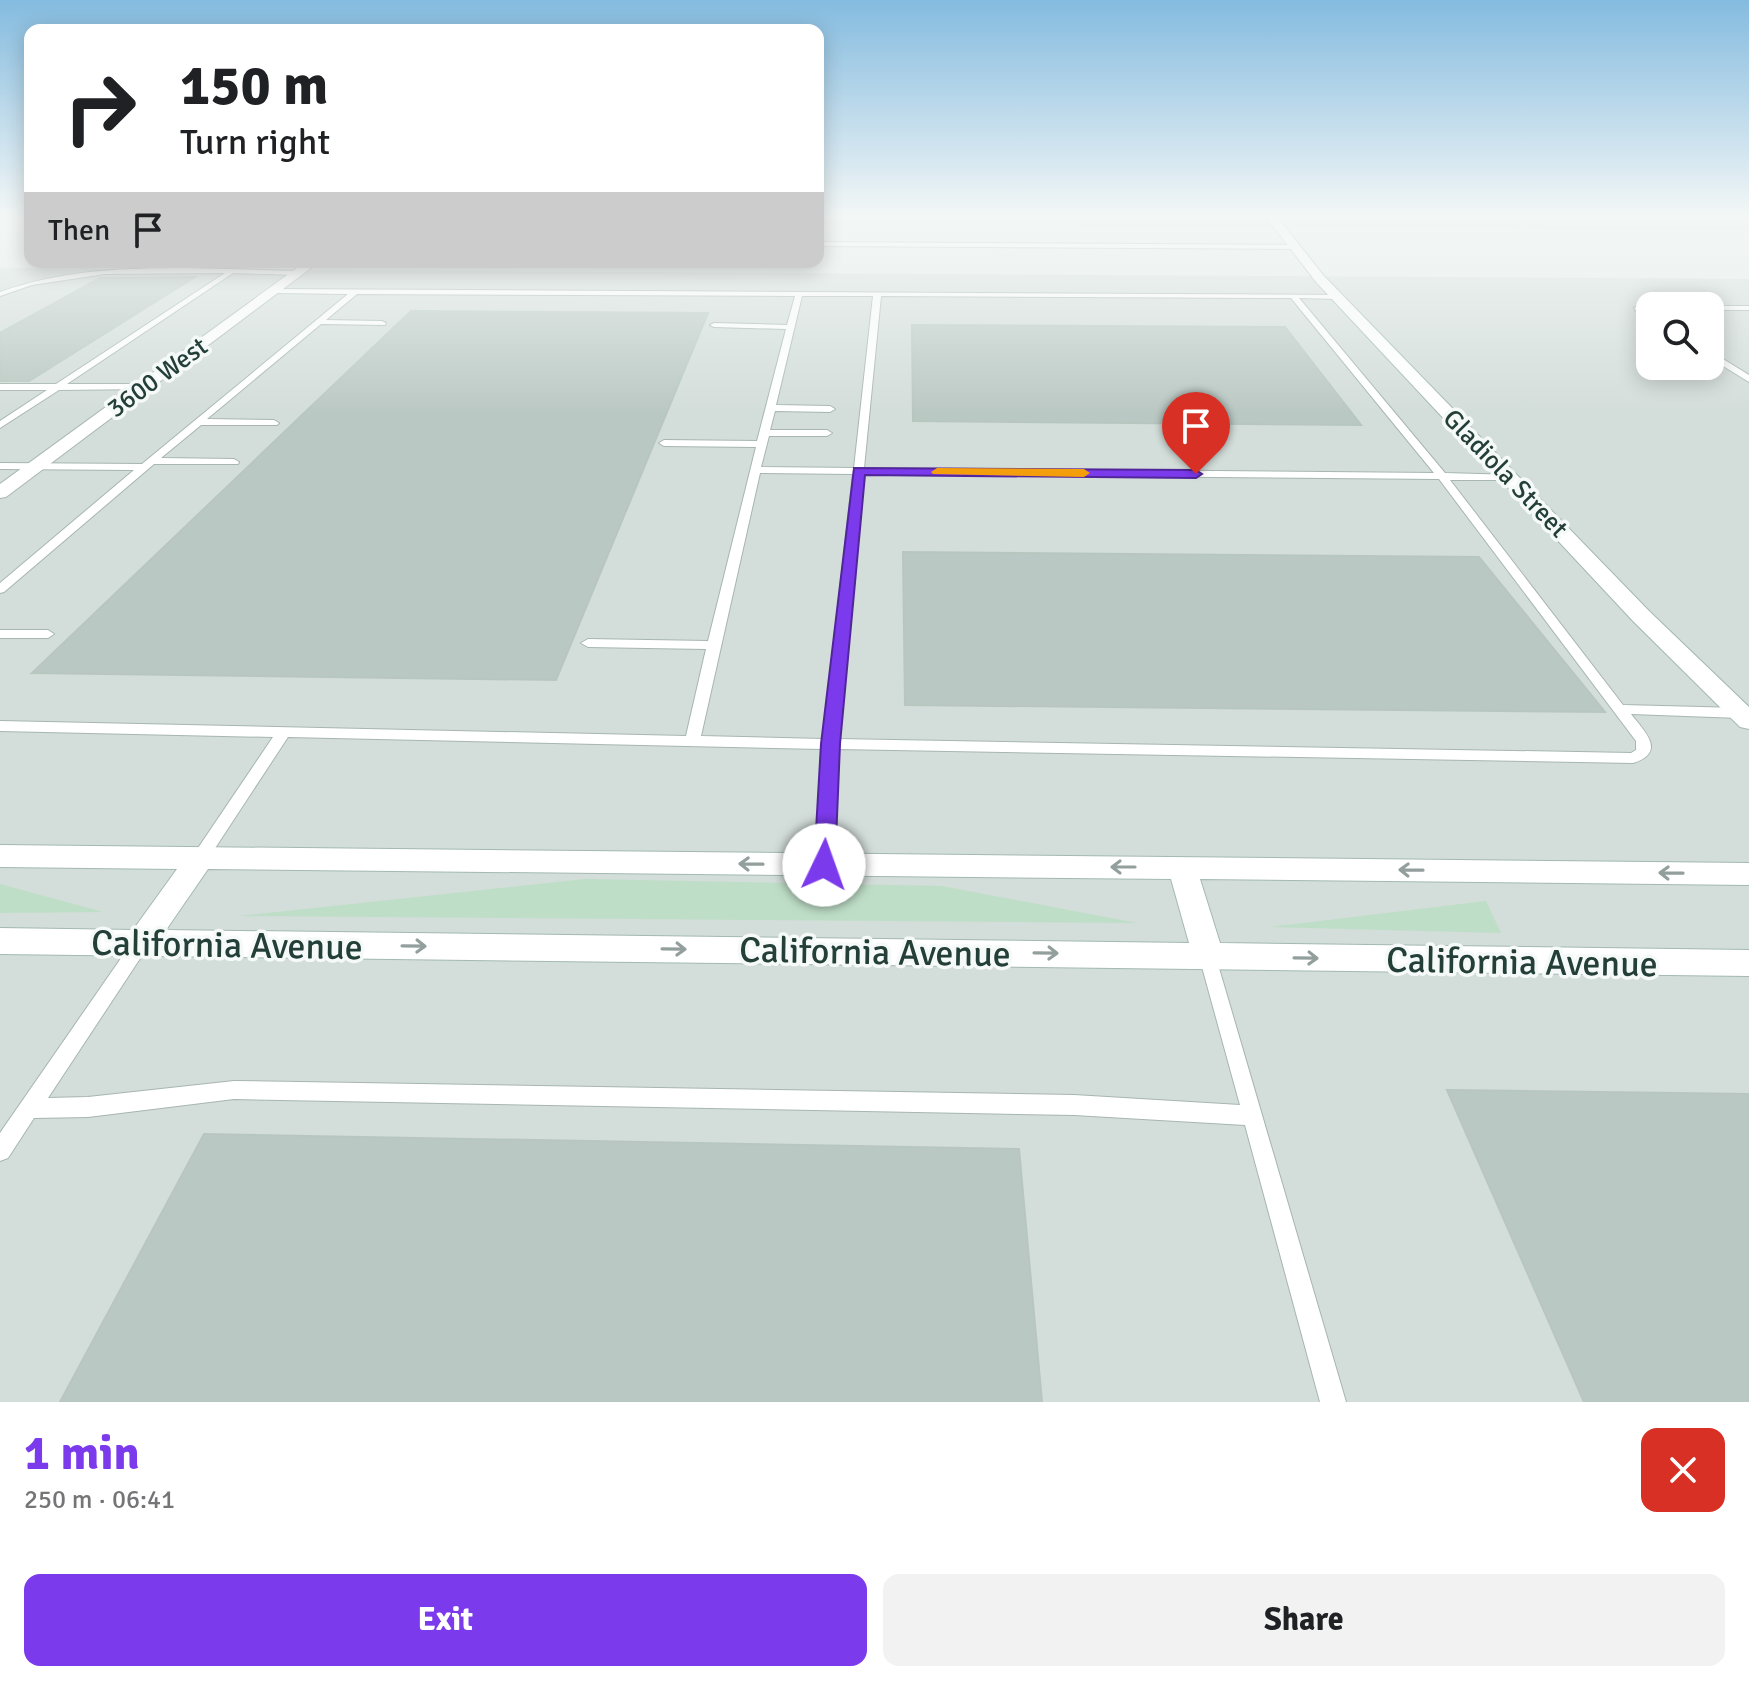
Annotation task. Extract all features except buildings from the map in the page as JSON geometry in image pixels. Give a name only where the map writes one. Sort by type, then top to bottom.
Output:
[{"type":"main road","name":"3600 West","points":[[0,493],[285,282]]},
{"type":"main road","name":"Gladiola Street","points":[[1326,282],[1641,616],[1745,717]]},
{"type":"main road","points":[[0,856],[1749,874]]},
{"type":"main road","points":[[141,943],[200,858]]},
{"type":"main road","points":[[1182,867],[1208,956]]},
{"type":"main road","name":"California Avenue","points":[[0,941],[1749,963]]},
{"type":"lane","points":[[0,294],[17,286],[40,282]]},
{"type":"lane","points":[[0,425],[215,282]]},
{"type":"lane","points":[[273,291],[1338,297]]},
{"type":"lane","points":[[0,589],[356,291]]},
{"type":"lane","points":[[693,739],[799,294]]},
{"type":"lane","points":[[824,865],[830,744],[877,295]]},
{"type":"lane","points":[[0,726],[1633,758],[1644,752],[1643,740],[1441,475],[1293,296]]},
{"type":"lane","points":[[1724,308],[1749,308]]},
{"type":"lane","points":[[319,322],[382,323]]},
{"type":"lane","points":[[714,325],[791,327]]},
{"type":"lane","points":[[1724,363],[1749,379]]},
{"type":"lane","points":[[0,387],[144,387]]},
{"type":"lane","points":[[772,408],[830,409]]},
{"type":"lane","points":[[198,422],[274,423]]},
{"type":"lane","points":[[664,443],[827,433]]},
{"type":"lane","points":[[0,466],[234,462]]},
{"type":"lane","points":[[756,470],[1511,477]]},
{"type":"lane","points":[[0,634],[48,634]]},
{"type":"lane","points":[[588,643],[714,645]]},
{"type":"lane","points":[[1620,709],[1745,717]]},
{"type":"lane","points":[[200,858],[284,732]]},
{"type":"lane","points":[[0,1151],[141,943]]},
{"type":"lane","points":[[1208,956],[1333,1402]]},
{"type":"lane","points":[[29,1108],[88,1107],[234,1090],[1074,1105],[1253,1116]]},
{"type":"shaded area","points":[[0,282],[1749,282],[1749,1402],[0,1402]]},
{"type":"green space","points":[[585,879],[942,886],[1137,923],[239,916]]},
{"type":"green space","points":[[0,884],[103,912],[0,913]]},
{"type":"green space","points":[[1486,901],[1501,933],[1269,927]]},
{"type":"slow traffic","points":[[937,472],[1084,473]]},
{"type":"route","points":[[824,865],[830,744],[858,471],[1196,474]]}]
